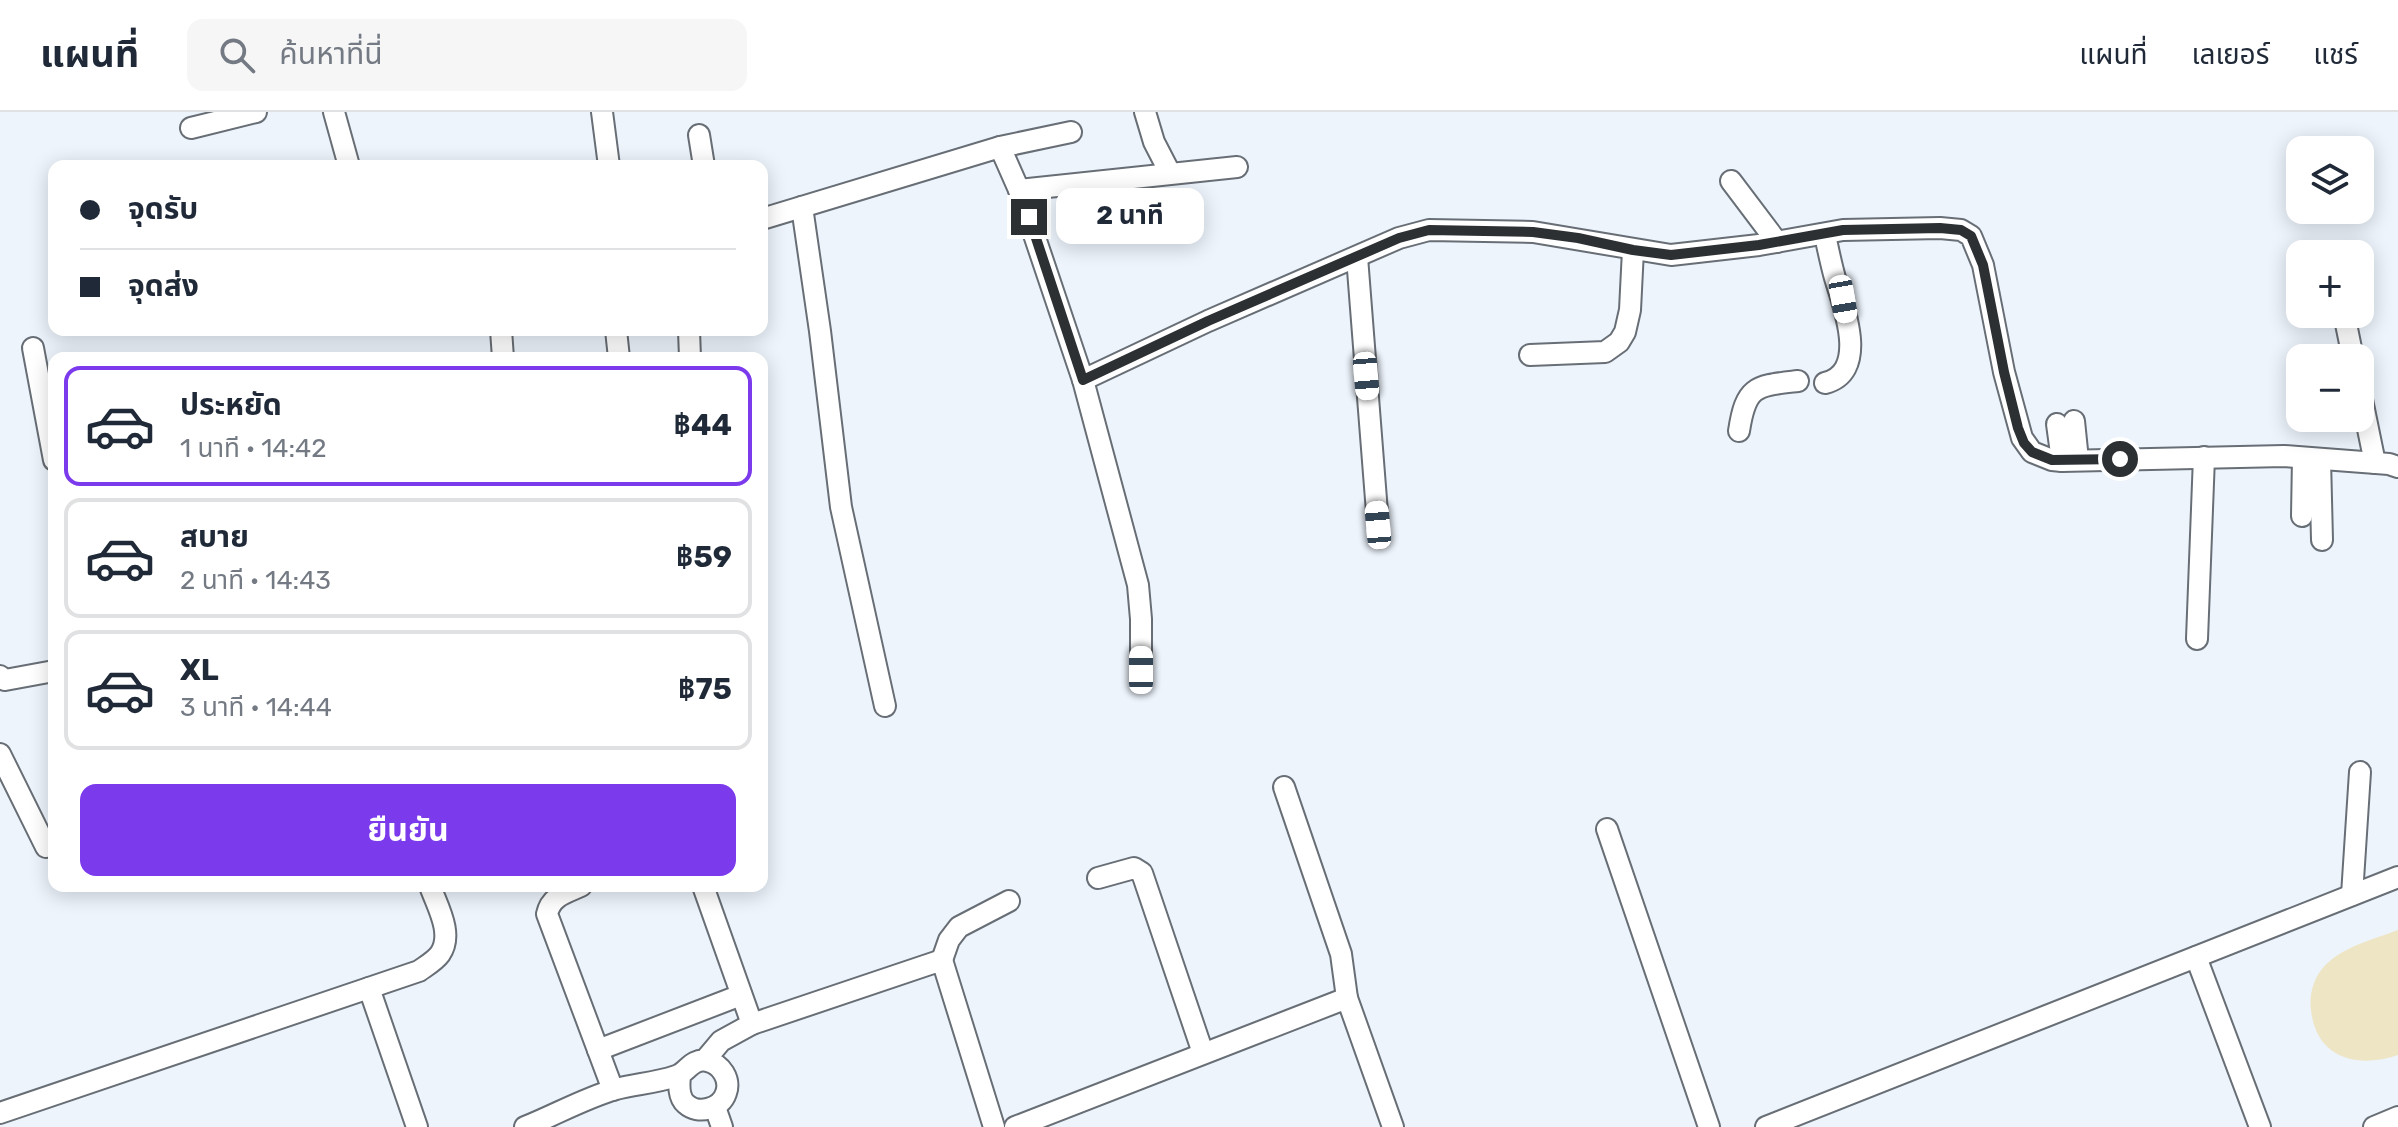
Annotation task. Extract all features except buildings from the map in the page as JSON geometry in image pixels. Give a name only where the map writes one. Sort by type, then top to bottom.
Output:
[{"type":"street","points":[[191,128],[256,112]]},
{"type":"street","points":[[334,112],[347,160]]},
{"type":"street","points":[[602,112],[608,160]]},
{"type":"street","points":[[1145,112],[1154,142],[1170,173]]},
{"type":"street","points":[[768,217],[1000,147],[1071,132]]},
{"type":"street","points":[[699,135],[703,160]]},
{"type":"street","points":[[1000,147],[1019,190],[1083,380],[1138,585],[1141,670]]},
{"type":"street","points":[[1019,190],[1237,167]]},
{"type":"street","points":[[1731,181],[1777,242]]},
{"type":"street","points":[[802,207],[841,507],[885,706]]},
{"type":"street","points":[[1083,380],[1208,321],[1399,238],[1429,230],[1533,232],[1671,255],[1843,230],[1940,228],[1961,230],[1971,236],[1983,265],[2004,372],[2022,438],[2032,452],[2052,460],[2312,458],[2398,467]]},
{"type":"street","points":[[1825,235],[1850,336],[1849,359],[1843,374],[1825,383]]},
{"type":"street","points":[[1530,355],[1605,352],[1619,342],[1625,332],[1630,310],[1633,250]]},
{"type":"street","points":[[1357,257],[1378,525]]},
{"type":"street","points":[[33,348],[48,428]]},
{"type":"street","points":[[1739,431],[1741,414],[1750,395],[1761,386],[1798,381]]},
{"type":"street","points":[[2066,423],[2070,460]]},
{"type":"street","points":[[2369,432],[2375,463]]},
{"type":"street","points":[[2197,639],[2204,457]]},
{"type":"street","points":[[2302,516],[2312,458]]},
{"type":"street","points":[[2312,458],[2322,540]]},
{"type":"street","points":[[2,683],[48,672]]},
{"type":"street","points":[[0,754],[46,847]]},
{"type":"street","points":[[2352,895],[2360,772]]},
{"type":"street","points":[[1284,787],[1341,954],[1347,998],[1393,1127]]},
{"type":"street","points":[[1607,829],[1709,1127]]},
{"type":"street","points":[[1098,878],[1134,868],[1142,873],[1203,1053]]},
{"type":"street","points":[[1766,1127],[2398,877]]},
{"type":"street","points":[[0,1113],[419,971],[439,956],[446,942],[444,925],[432,892]]},
{"type":"street","points":[[567,892],[550,903],[547,914],[613,1090]]},
{"type":"street","points":[[705,892],[752,1024]]},
{"type":"street","points":[[994,1127],[942,960],[949,940],[959,927],[1009,901]]},
{"type":"street","points":[[2196,957],[2260,1127]]},
{"type":"street","points":[[705,1060],[719,1066],[727,1080],[726,1095],[715,1107],[700,1110],[686,1104],[678,1091],[680,1076],[690,1064],[705,1060],[721,1041],[752,1024],[942,960]]},
{"type":"street","points":[[369,988],[417,1127]]},
{"type":"street","points":[[598,1050],[741,995]]},
{"type":"street","points":[[1015,1127],[1347,998]]},
{"type":"street","points":[[525,1127],[613,1090],[680,1076]]},
{"type":"street","points":[[715,1107],[722,1127]]},
{"type":"street","points":[[2374,1127],[2398,1117]]},
{"type":"shaded area","points":[[2398,930],[2398,1055],[2368,1061],[2341,1056],[2321,1039],[2314,1026],[2311,999],[2316,978],[2338,955]]},
{"type":"route","points":[[1029,217],[1083,380],[1208,321],[1399,238],[1429,230],[1533,232],[1671,255],[1759,245],[1843,230],[1961,230],[1971,236],[1983,265],[2004,372],[2024,443],[2032,452],[2052,460],[2120,459]]}]
